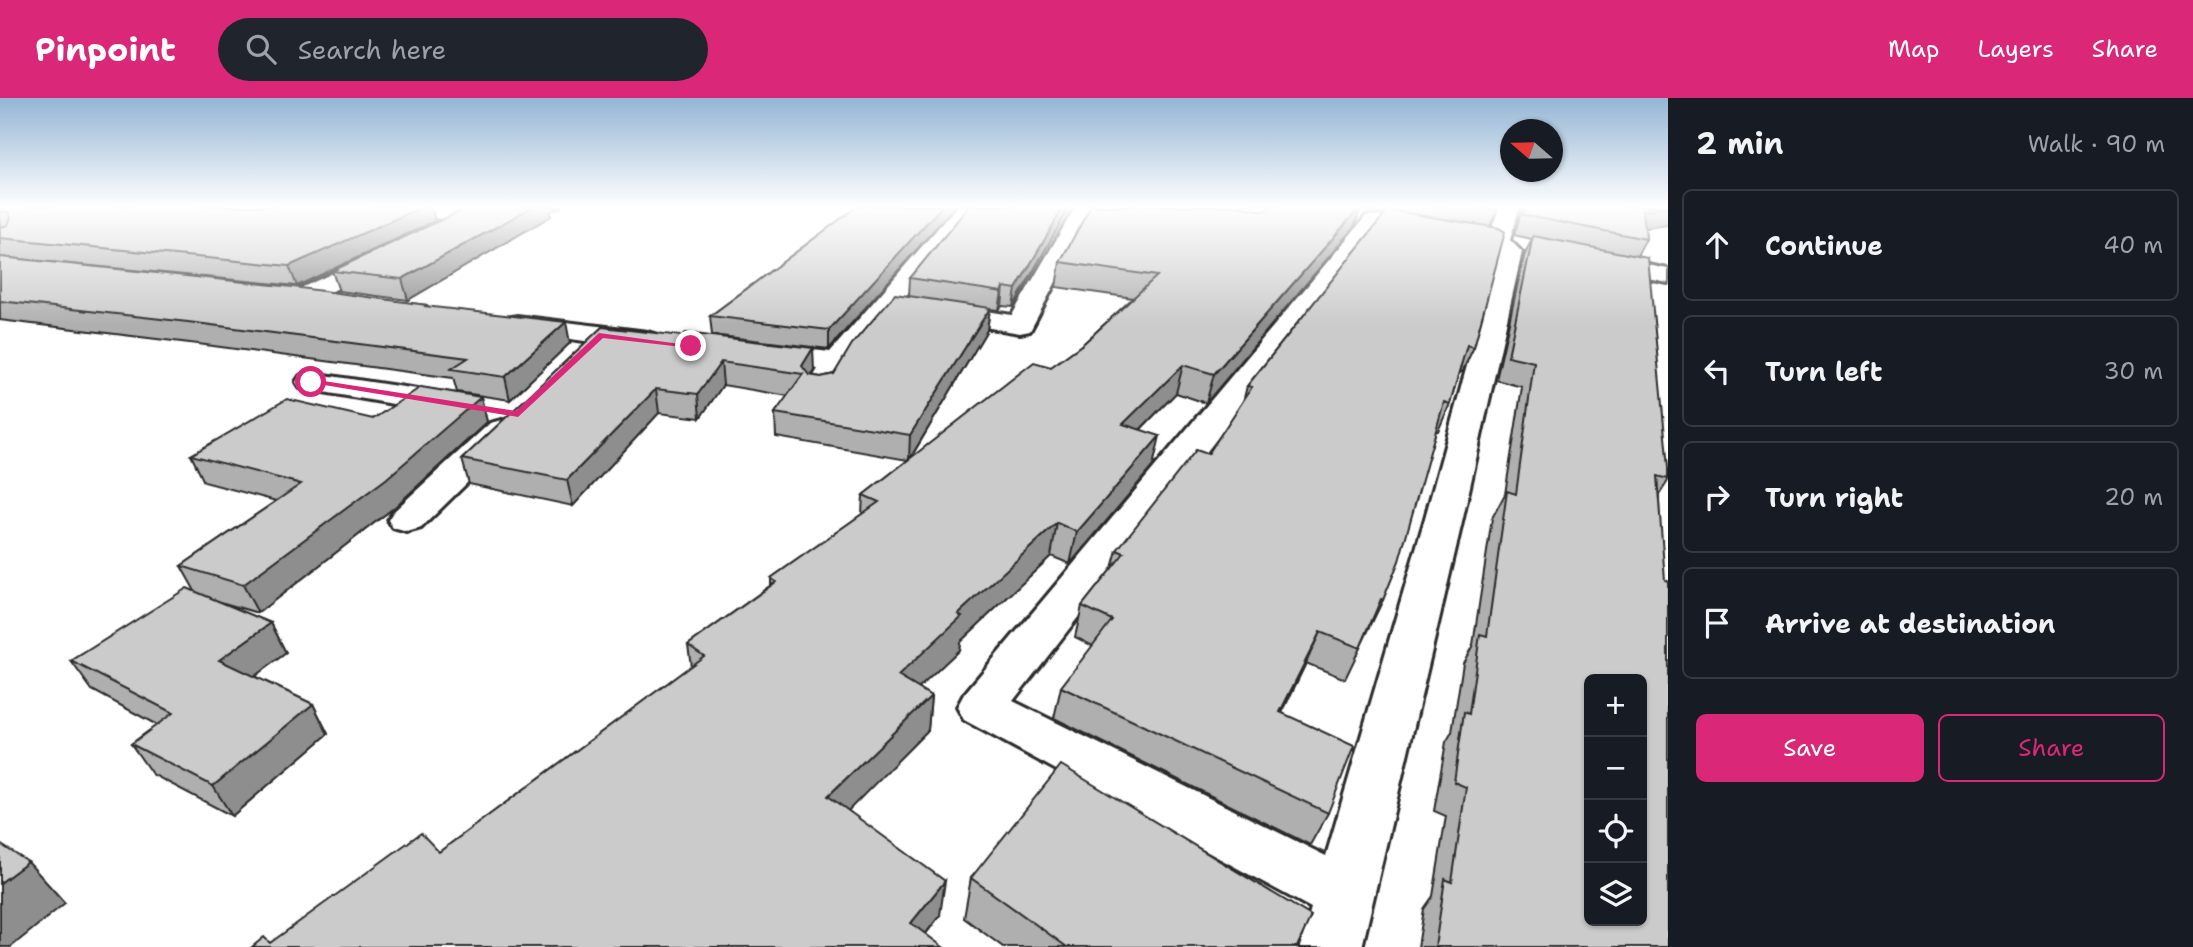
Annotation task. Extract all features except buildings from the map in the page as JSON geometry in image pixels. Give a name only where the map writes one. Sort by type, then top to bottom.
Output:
[{"type":"street","points":[[821,389],[836,362],[935,246]]},
{"type":"street","points":[[887,303],[1020,325],[1069,246]]},
{"type":"street","points":[[1344,895],[981,707],[1355,246]]},
{"type":"street","points":[[1331,947],[1444,518],[1510,252],[1505,246]]},
{"type":"street","points":[[1530,246],[1537,249]]},
{"type":"street","points":[[300,297],[406,247]]},
{"type":"street","points":[[1576,257],[1668,276]]},
{"type":"street","points":[[273,294],[342,302]]},
{"type":"street","points":[[492,321],[678,344]]},
{"type":"street","points":[[574,361],[601,335]]},
{"type":"street","points":[[731,350],[836,362]]},
{"type":"street","points":[[311,382],[523,410],[407,520]]},
{"type":"route","points":[[311,382],[518,414],[601,335],[691,346]]}]
